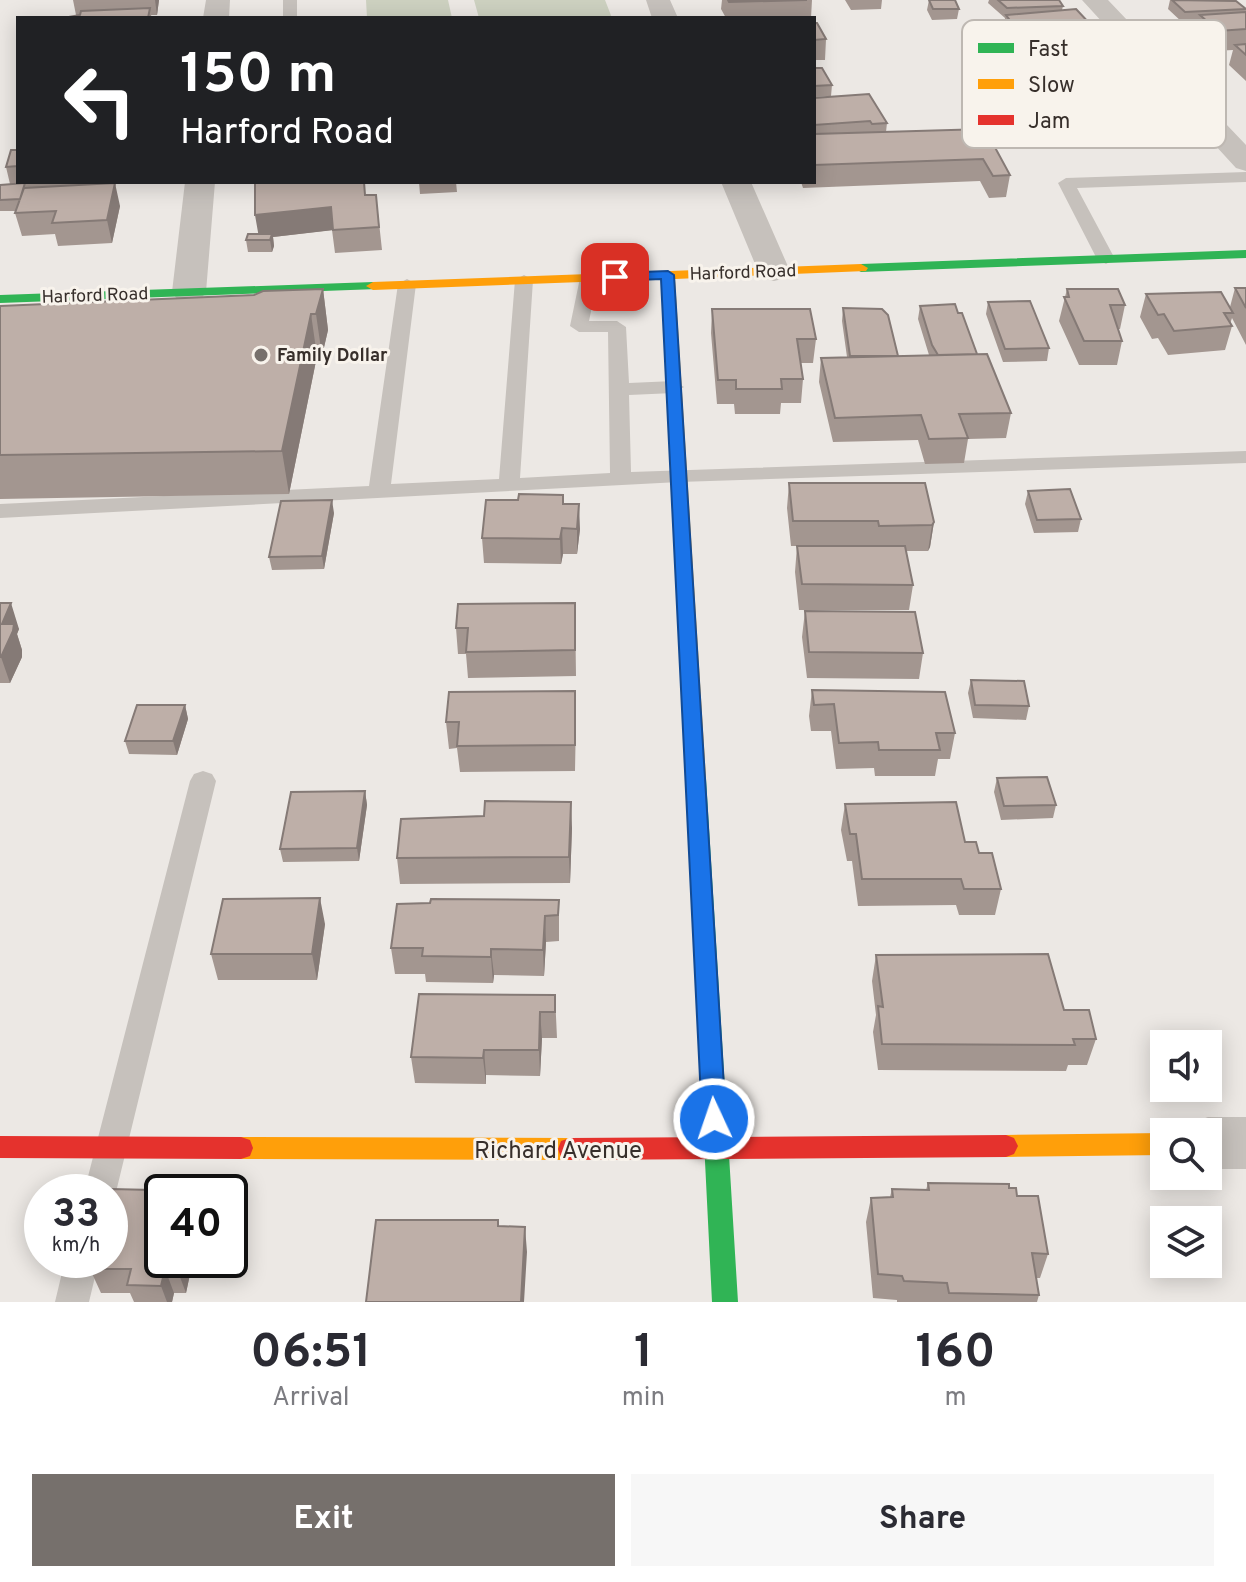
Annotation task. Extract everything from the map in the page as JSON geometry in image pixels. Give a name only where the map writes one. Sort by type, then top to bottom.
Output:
[{"type":"street","points":[[1094,0],[1113,20]]},
{"type":"street","points":[[1226,141],[1246,162]]},
{"type":"street","points":[[189,292],[200,184]]},
{"type":"street","points":[[737,184],[774,271]]},
{"type":"street","name":"Harford Road","points":[[0,299],[1246,254]]},
{"type":"street","points":[[668,275],[725,1302]]},
{"type":"street","points":[[1222,1143],[1246,1143]]},
{"type":"street","name":"Richard Avenue","points":[[0,1147],[716,1150],[1150,1144]]},
{"type":"lane","points":[[1106,259],[1066,183],[1246,177]]},
{"type":"lane","points":[[589,278],[579,326],[617,327],[621,479]]},
{"type":"lane","points":[[509,486],[524,280]]},
{"type":"lane","points":[[379,493],[407,284]]},
{"type":"lane","points":[[619,389],[674,387]]},
{"type":"lane","points":[[0,511],[679,476],[1246,457]]},
{"type":"lane","points":[[105,1174],[203,781]]},
{"type":"lane","points":[[72,1302],[78,1278]]},
{"type":"green space","points":[[366,0],[448,0],[452,16],[367,16]]},
{"type":"green space","points":[[474,0],[605,0],[611,16],[478,16]]},
{"type":"building","points":[[728,0],[807,0],[729,2]]},
{"type":"building","points":[[929,0],[955,0],[959,9],[933,9]]},
{"type":"building","points":[[998,0],[1059,0],[1063,6],[1007,8]]},
{"type":"building","points":[[1172,0],[1236,1],[1246,9],[1185,12]]},
{"type":"building","points":[[150,8],[148,16],[74,16],[80,15],[81,11]]},
{"type":"building","points":[[1076,9],[1086,20],[1010,20],[1006,15]]},
{"type":"building","points":[[1246,12],[1246,29],[1226,30],[1226,20],[1206,20],[1200,15]]},
{"type":"building","points":[[816,23],[817,23],[826,39],[816,40]]},
{"type":"building","points":[[1246,44],[1246,55],[1235,45]]},
{"type":"building","points":[[816,68],[822,68],[832,85],[816,86]]},
{"type":"building","points":[[869,94],[887,123],[872,124],[870,121],[816,125],[816,98]]},
{"type":"building","points":[[962,130],[962,148],[995,148],[1010,175],[993,176],[983,159],[816,165],[816,134]]},
{"type":"building","points":[[11,150],[16,150],[16,166],[6,167]]},
{"type":"building","points":[[25,184],[20,199],[0,200],[0,185]]},
{"type":"building","points":[[115,184],[107,220],[52,223],[56,211],[15,213],[24,188]]},
{"type":"building","points":[[255,184],[364,184],[365,195],[376,195],[379,227],[333,230],[331,207],[255,215]]},
{"type":"building","points":[[248,234],[272,234],[270,240],[246,240]]},
{"type":"building","points":[[1235,288],[1246,288],[1246,308]]},
{"type":"building","points":[[323,289],[316,314],[311,314],[282,451],[0,455],[0,306]]},
{"type":"building","points":[[1067,289],[1118,289],[1125,305],[1110,305],[1122,341],[1084,341],[1064,297],[1069,297]]},
{"type":"building","points":[[1221,292],[1233,313],[1224,313],[1232,326],[1174,331],[1164,314],[1158,315],[1146,294]]},
{"type":"building","points":[[1030,301],[1049,348],[1005,349],[988,302]]},
{"type":"building","points":[[955,304],[958,313],[962,313],[977,354],[938,355],[932,345],[920,306]]},
{"type":"building","points":[[843,308],[882,309],[888,315],[898,356],[850,356]]},
{"type":"building","points":[[712,309],[810,309],[816,339],[797,339],[803,379],[781,379],[782,389],[736,389],[736,380],[718,380]]},
{"type":"building","points":[[987,354],[1011,413],[959,414],[968,438],[929,439],[921,415],[835,418],[821,358]]},
{"type":"building","points":[[789,483],[925,483],[934,522],[932,525],[879,526],[878,521],[793,521]]},
{"type":"building","points":[[1070,489],[1081,519],[1037,520],[1028,491]]},
{"type":"building","points":[[519,494],[563,495],[563,504],[579,504],[577,529],[562,528],[560,539],[482,538],[486,500],[518,500]]},
{"type":"building","points":[[332,500],[322,556],[269,557],[281,501]]},
{"type":"building","points":[[797,546],[905,546],[913,585],[802,584]]},
{"type":"building","points":[[0,603],[11,603],[2,624],[14,624],[1,657],[0,657]]},
{"type":"building","points":[[575,603],[575,650],[466,652],[468,628],[456,628],[458,604]]},
{"type":"building","points":[[805,611],[915,612],[923,653],[809,652]]},
{"type":"building","points":[[971,680],[1024,681],[1029,706],[975,705]]},
{"type":"building","points":[[812,690],[945,692],[955,733],[936,733],[940,750],[879,750],[878,742],[839,743],[834,704],[814,705]]},
{"type":"building","points":[[575,691],[575,745],[457,746],[459,722],[446,722],[449,692]]},
{"type":"building","points":[[137,705],[185,705],[173,741],[125,741]]},
{"type":"building","points":[[1047,777],[1056,805],[1004,806],[997,778]]},
{"type":"building","points":[[365,791],[357,848],[280,849],[291,792]]},
{"type":"building","points":[[485,801],[571,802],[569,857],[397,858],[401,819],[484,816]]},
{"type":"building","points":[[956,802],[965,842],[976,842],[979,853],[992,853],[1001,889],[964,889],[961,879],[862,879],[856,834],[850,834],[845,804]]},
{"type":"building","points":[[320,898],[312,954],[211,954],[223,899]]},
{"type":"building","points":[[431,899],[559,900],[558,915],[545,916],[543,950],[491,949],[491,957],[422,956],[423,948],[391,948],[397,904],[430,903]]},
{"type":"building","points":[[1048,954],[1064,1010],[1089,1010],[1096,1039],[1073,1039],[1075,1045],[882,1044],[878,1006],[883,1007],[876,955]]},
{"type":"building","points":[[419,994],[555,995],[555,1012],[540,1012],[539,1050],[484,1050],[483,1058],[411,1057]]},
{"type":"building","points":[[928,1183],[1009,1184],[1009,1188],[1016,1188],[1017,1196],[1038,1196],[1048,1254],[1032,1253],[1039,1295],[949,1293],[947,1283],[904,1281],[902,1276],[878,1274],[871,1198],[893,1197],[892,1189],[929,1190]]},
{"type":"building","points":[[128,1189],[144,1190],[144,1278],[163,1278],[161,1286],[127,1285],[131,1269],[128,1269]]},
{"type":"building","points":[[376,1220],[498,1220],[498,1226],[525,1227],[521,1302],[366,1302]]},
{"type":"traffic: fast","points":[[861,268],[1246,254]]},
{"type":"traffic: fast","points":[[0,299],[373,286]]},
{"type":"traffic: fast","points":[[696,779],[725,1302]]},
{"type":"traffic: slow","points":[[373,286],[861,268]]},
{"type":"traffic: slow","points":[[668,275],[696,779]]},
{"type":"traffic: slow","points":[[1006,1146],[1150,1144]]},
{"type":"traffic: slow","points":[[241,1148],[570,1149]]},
{"type":"traffic: jam","points":[[570,1149],[1006,1146]]},
{"type":"traffic: jam","points":[[0,1147],[241,1148]]},
{"type":"place","name":"Family Dollar","points":[[261,355]]},
{"type":"route","points":[[615,277],[668,275],[714,1119]]}]
